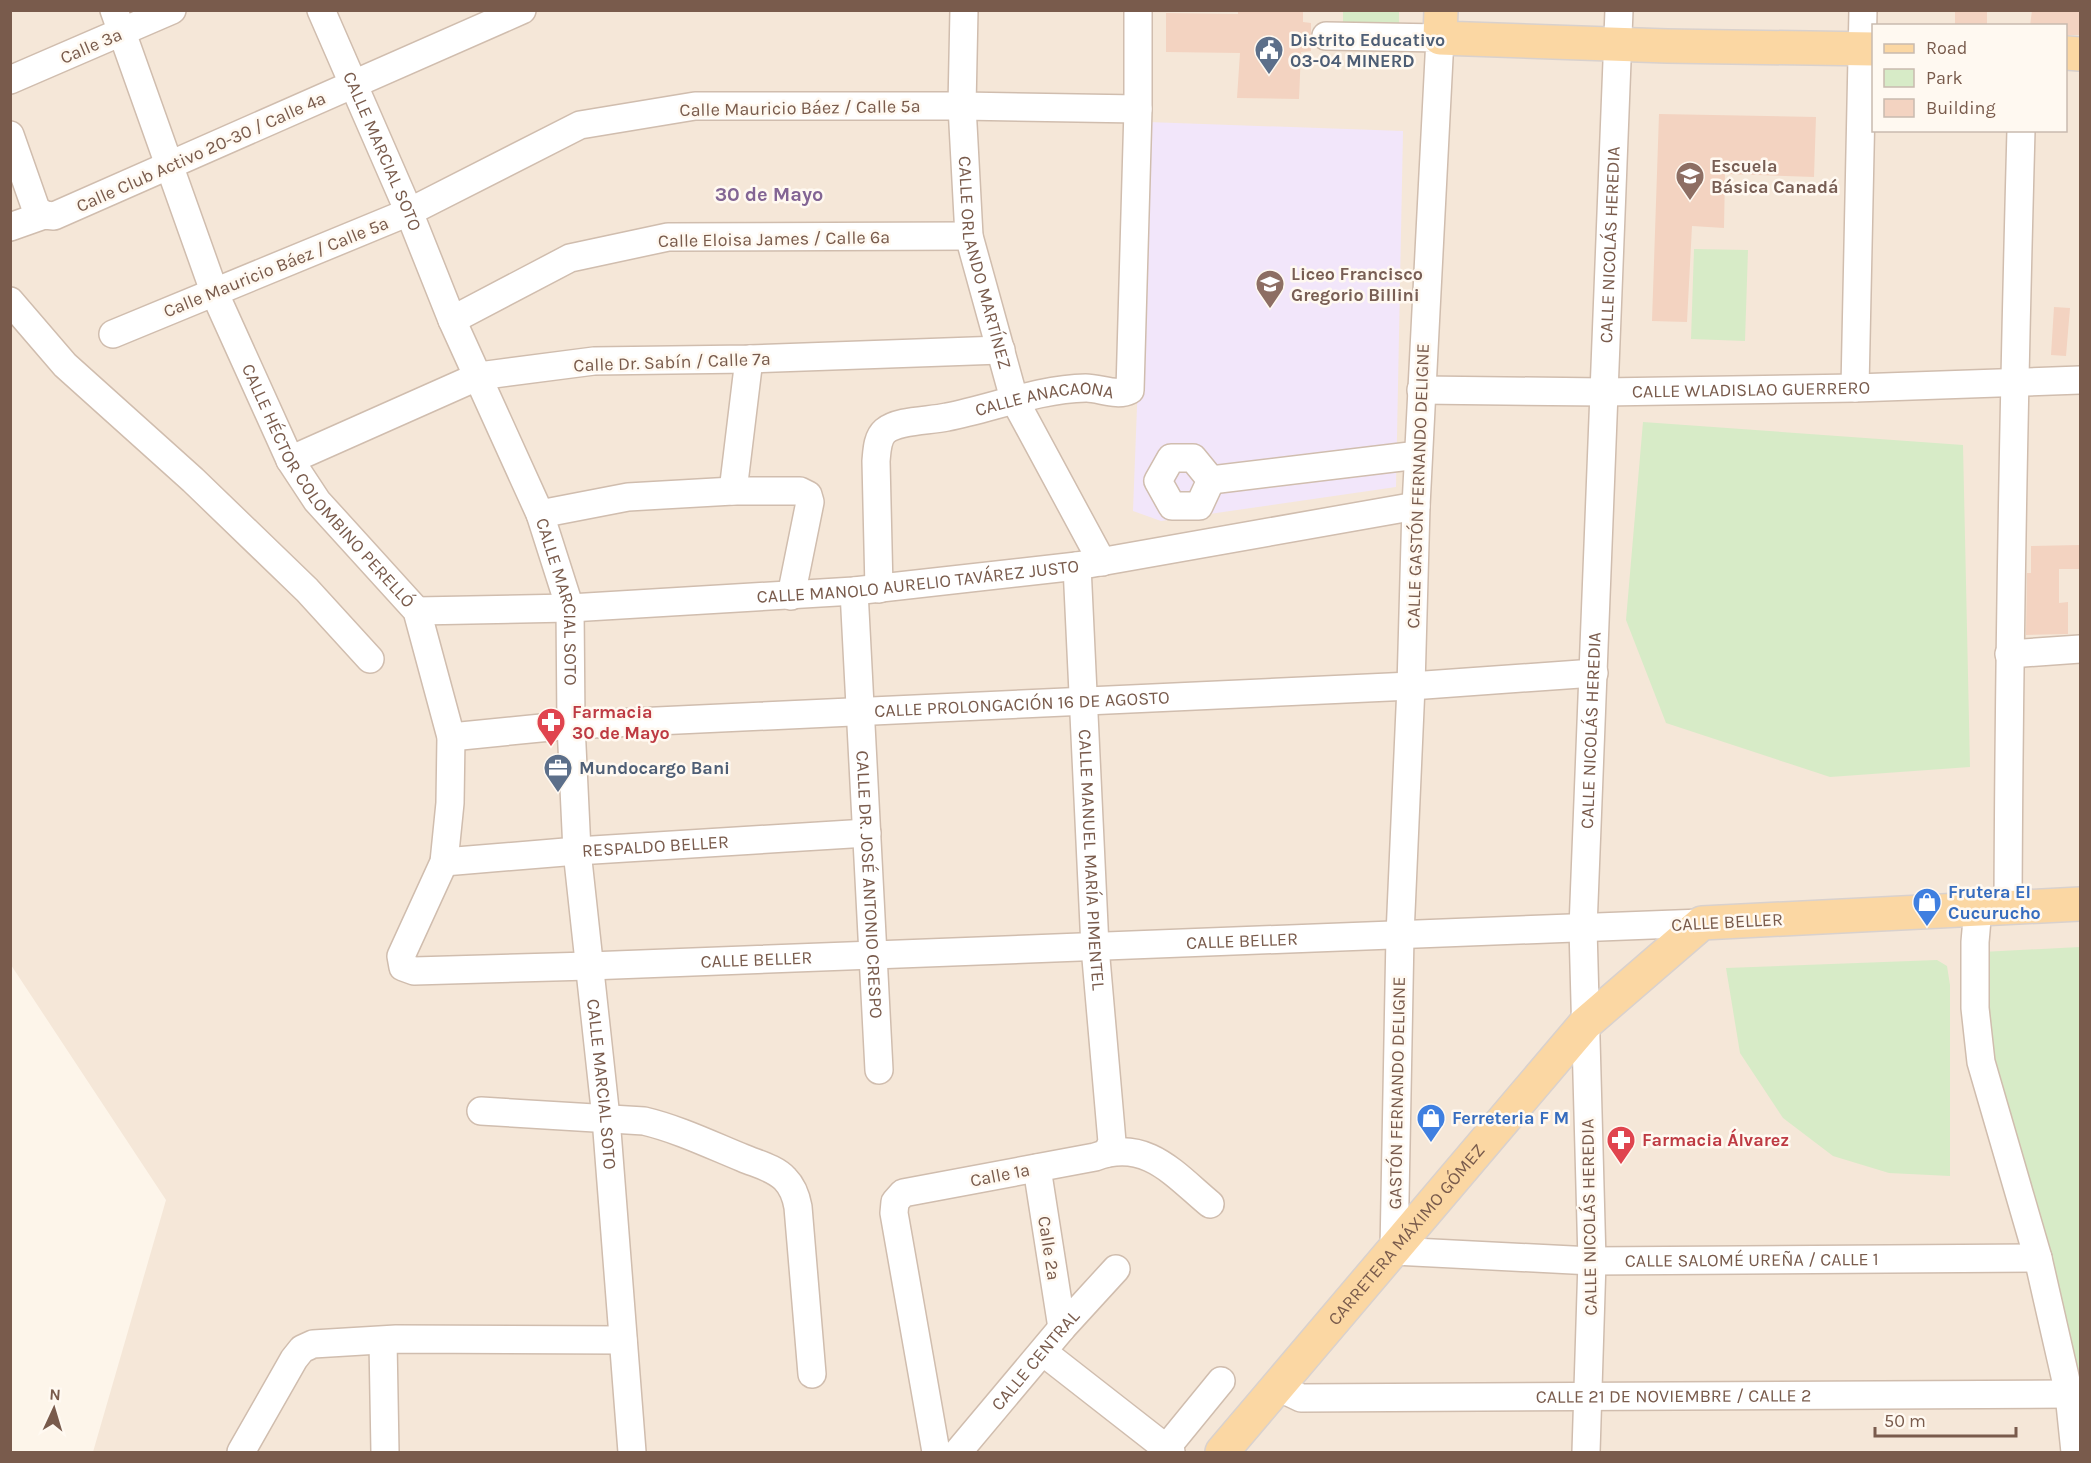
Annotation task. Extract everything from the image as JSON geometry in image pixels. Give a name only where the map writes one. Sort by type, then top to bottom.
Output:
[{"type":"main road","points":[[1440,24],[1618,44],[1868,49]]},
{"type":"main road","name":"CALLE BELLER","points":[[1702,923],[2080,904]]},
{"type":"main road","name":"CARRETERA MÁXIMO GÓMEZ","points":[[1222,1452],[1585,1024],[1702,923]]},
{"type":"street","name":"Calle 3ª","points":[[10,80],[118,22],[172,10]]},
{"type":"street","name":"CALLE MARCIAL SOTO","points":[[321,10],[410,212],[452,320],[540,514],[570,608],[571,725],[578,851],[606,1118],[632,1452]]},
{"type":"street","name":"Calle Club Activo 20-30 / Calle 4ª","points":[[10,227],[44,215],[54,216],[522,10]]},
{"type":"street","name":"CALLE ORLANDO MARTÍNEZ","points":[[964,10],[962,106],[969,236],[1014,399],[1089,564]]},
{"type":"street","name":"CALLE ANACAONA","points":[[866,590],[876,461],[878,444],[883,433],[891,427],[946,418],[1014,399],[1087,388],[1124,393],[1130,390],[1138,109],[1138,10]]},
{"type":"street","name":"CALLE NICOLÁS HEREDIA","points":[[1586,1452],[1592,1261],[1583,928],[1619,10]]},
{"type":"street","points":[[1855,388],[1868,49],[1863,10]]},
{"type":"street","name":"CALLE HÉCTOR COLOMBINO PERELLÓ","points":[[118,22],[214,294],[290,460],[317,501],[417,611],[451,737],[450,803],[444,862],[401,956],[403,967]]},
{"type":"street","points":[[1326,36],[1440,24]]},
{"type":"street","name":"CALLE GASTÓN FERNANDO DELIGNE","points":[[1400,935],[1418,454],[1440,24]]},
{"type":"street","name":"Calle Mauricio Báez / Calle 5ª","points":[[113,334],[410,212],[580,125],[695,106],[962,106],[1138,109]]},
{"type":"street","points":[[2022,132],[2009,654],[1993,907],[1975,942],[1975,1008],[1981,1062],[2038,1258],[2069,1394],[2075,1452]]},
{"type":"street","points":[[10,135],[36,209],[44,215]]},
{"type":"street","name":"Calle Eloisa James / Calle 6ª","points":[[452,320],[570,258],[668,237],[969,236]]},
{"type":"street","points":[[10,301],[65,365],[226,511],[307,590],[370,658]]},
{"type":"street","name":"Calle Dr. Sabín / Calle 7ª","points":[[290,460],[478,376],[594,361],[749,359],[1001,350]]},
{"type":"street","points":[[733,491],[749,359]]},
{"type":"street","name":"CALLE WLADISLAO GUERRERO","points":[[1421,390],[1604,392],[1855,388],[2080,380]]},
{"type":"street","points":[[1211,480],[1418,454]]},
{"type":"street","points":[[540,514],[628,497],[733,491],[800,491],[808,495],[810,502],[791,596]]},
{"type":"street","name":"CALLE MANOLO AURELIO TAVÁREZ JUSTO","points":[[417,611],[570,608],[866,590],[1089,564],[1416,506]]},
{"type":"street","name":"CALLE MANUEL MARÍA PIMENTEL","points":[[1089,564],[1084,702],[1095,947],[1112,1142],[1107,1153]]},
{"type":"street","name":"CALLE DR. JOSÉ ANTONIO CRESPO","points":[[866,590],[860,713],[879,1070]]},
{"type":"street","points":[[2009,654],[2080,649]]},
{"type":"street","name":"CALLE PROLONGACIÓN 16 DE AGOSTO","points":[[451,737],[571,725],[1411,686],[1594,673]]},
{"type":"street","name":"RESPALDO BELLER","points":[[444,862],[578,851],[867,833]]},
{"type":"street","name":"CALLE BELLER","points":[[403,967],[414,971],[589,966],[1702,923]]},
{"type":"street","name":"GASTÓN FERNANDO DELIGNE","points":[[1394,1251],[1400,935]]},
{"type":"street","points":[[481,1111],[644,1121],[666,1126],[784,1177],[795,1193],[798,1207],[812,1374]]},
{"type":"street","name":"Calle 1ª","points":[[936,1452],[894,1213],[895,1202],[903,1193],[1107,1153],[1137,1152],[1154,1158],[1210,1204]]},
{"type":"street","name":"Calle 2ª","points":[[1036,1168],[1062,1328]]},
{"type":"street","name":"CALLE SALOMÉ UREÑA / CALLE 1","points":[[1394,1251],[1592,1261],[2038,1258]]},
{"type":"street","name":"CALLE CENTRAL","points":[[958,1452],[1062,1328],[1116,1269]]},
{"type":"street","points":[[241,1452],[294,1359],[302,1349],[313,1344],[396,1339],[623,1340]]},
{"type":"street","points":[[383,1341],[385,1452]]},
{"type":"street","points":[[1043,1352],[1167,1451],[1221,1381]]},
{"type":"street","name":"CALLE 21 DE NOVIEMBRE / CALLE 2","points":[[1278,1387],[1301,1398],[2069,1394]]},
{"type":"shaded area","points":[[10,11],[2080,11],[2080,1452],[93,1452],[166,1200],[11,965]]},
{"type":"shaded area","name":"Liceo Francisco Gregorio Billini","points":[[1148,122],[1403,131],[1396,487],[1161,521],[1133,511]]},
{"type":"green space","points":[[1343,11],[1399,11],[1399,25],[1343,24]]},
{"type":"green space","points":[[1694,249],[1748,250],[1745,341],[1691,339]]},
{"type":"green space","points":[[1643,422],[1963,445],[1970,767],[1830,777],[1666,723],[1626,620]]},
{"type":"green space","points":[[2080,947],[2080,1392],[1994,1077],[1982,952]]},
{"type":"green space","points":[[1937,960],[1947,966],[1950,985],[1950,1176],[1889,1173],[1833,1156],[1783,1118],[1740,1053],[1726,968]]},
{"type":"building","name":"Distrito Educativo 03-04 MINERD","points":[[1238,10],[1303,10],[1303,22],[1311,23],[1311,51],[1301,52],[1299,99],[1237,98],[1240,53],[1166,52],[1166,13],[1238,14]]},
{"type":"building","points":[[1955,10],[1987,10],[1987,24],[1955,24]]},
{"type":"building","points":[[2032,10],[2080,10],[2080,35],[2067,35],[2067,24],[2030,24]]},
{"type":"building","name":"Escuela Básica Canadá","points":[[1659,114],[1816,117],[1814,177],[1725,174],[1724,228],[1692,226],[1687,322],[1652,321]]},
{"type":"building","points":[[2054,307],[2070,308],[2066,356],[2051,355]]},
{"type":"building","points":[[2080,545],[2080,569],[2059,569],[2059,603],[2068,602],[2068,634],[2026,635],[2027,573],[2031,573],[2031,546]]},
{"type":"place","name":"Distrito Educativo 03-04 MINERD","points":[[1269,76]]},
{"type":"place","name":"Escuela Básica Canadá","points":[[1690,202]]},
{"type":"place","name":"Liceo Francisco Gregorio Billini","points":[[1270,310]]},
{"type":"place","name":"Farmacia 30 de Mayo","points":[[551,748]]},
{"type":"place","name":"Mundocargo Bani","points":[[558,794]]},
{"type":"place","name":"Frutera El Cucurucho","points":[[1927,928]]},
{"type":"place","name":"Ferreteria F M","points":[[1431,1144]]},
{"type":"place","name":"Farmacia Álvarez","points":[[1621,1166]]},
{"type":"district","name":"30 de Mayo","points":[[769,194]]}]
